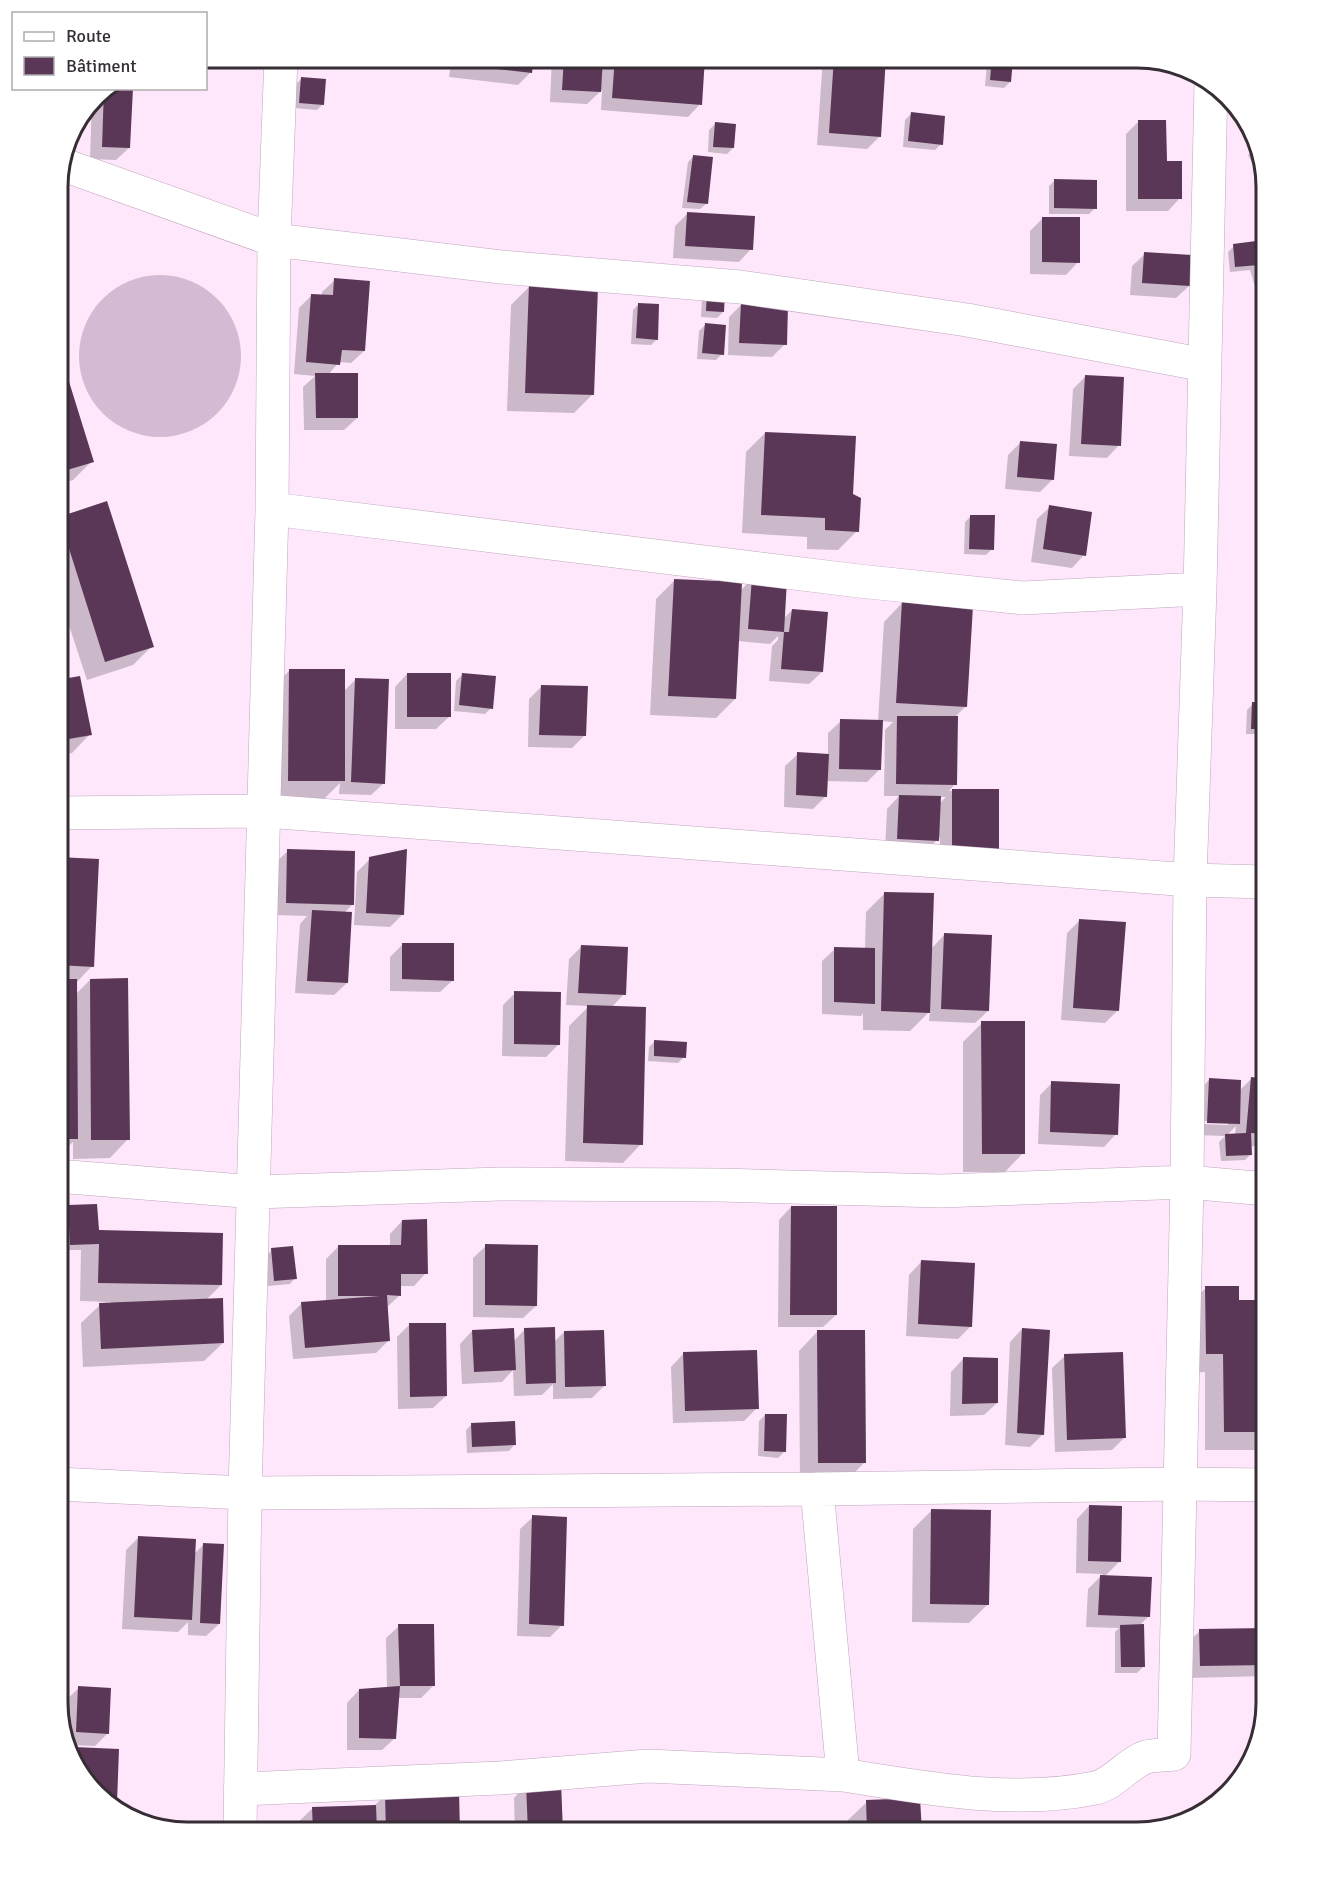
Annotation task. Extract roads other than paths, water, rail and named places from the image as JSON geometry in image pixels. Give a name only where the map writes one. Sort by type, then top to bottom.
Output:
[{"type":"street","points":[[240,1821],[245,1494],[272,509],[274,240],[281,68]]},
{"type":"street","points":[[240,1789],[500,1778],[648,1766],[843,1775],[964,1792],[1016,1796],[1053,1794],[1098,1787],[1146,1757],[1173,1754],[1186,1182],[1190,880],[1200,589],[1211,93]]},
{"type":"street","points":[[70,167],[274,240],[501,267],[740,287],[967,320],[1205,365]]},
{"type":"street","points":[[272,509],[848,580],[1023,598],[1200,589]]},
{"type":"street","points":[[68,813],[265,811],[1190,880],[1256,882]]},
{"type":"street","points":[[68,1177],[255,1192],[500,1184],[732,1185],[940,1191],[1186,1182],[1256,1188]]},
{"type":"street","points":[[68,1485],[245,1494],[1256,1485]]},
{"type":"street","points":[[817,1490],[843,1775]]}]
